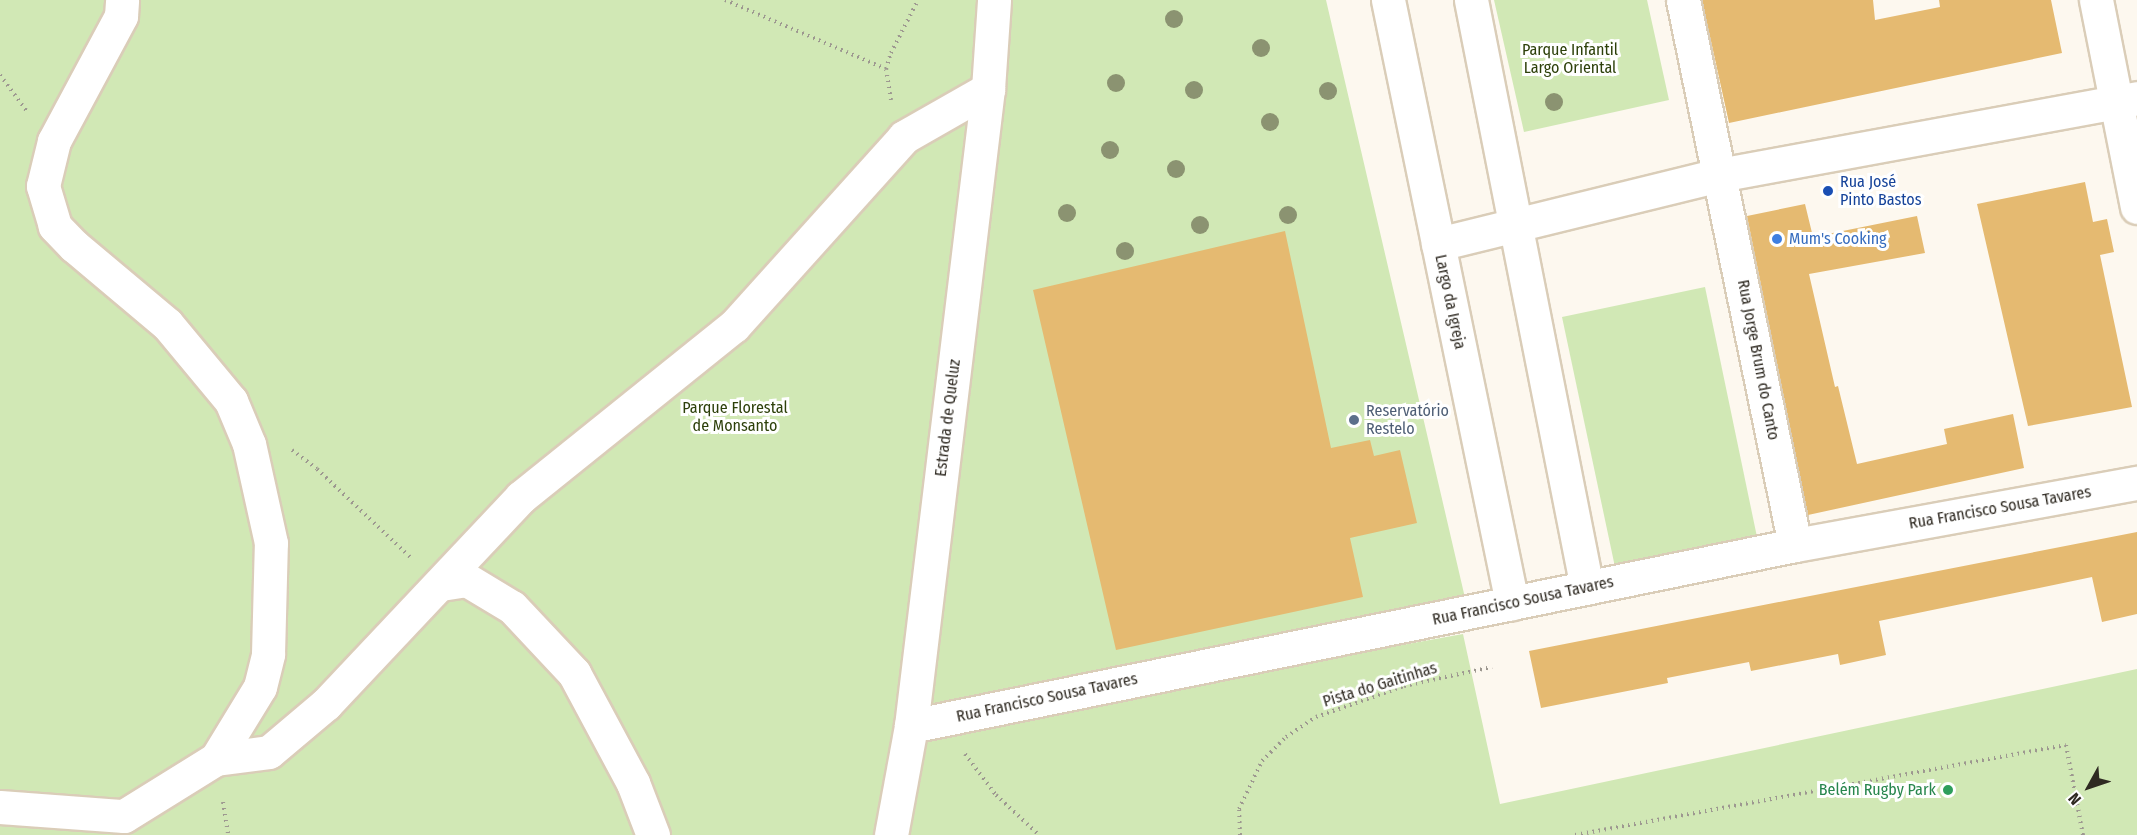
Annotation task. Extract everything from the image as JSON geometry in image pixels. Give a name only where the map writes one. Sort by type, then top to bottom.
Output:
[{"type":"street","points":[[122,0],[121,16],[54,141],[43,186],[55,226],[74,246],[167,324],[231,401],[249,444],[271,543],[268,654],[260,687],[216,759]]},
{"type":"street","name":"Estrada de Queluz","points":[[891,835],[925,724],[988,89],[994,0]]},
{"type":"street","name":"Largo da Igreja","points":[[1388,0],[1512,603]]},
{"type":"street","points":[[1471,0],[1587,588]]},
{"type":"street","name":"Rua Jorge Brum do Canto","points":[[1683,0],[1795,545]]},
{"type":"street","points":[[2096,0],[2127,101],[2137,207]]},
{"type":"street","points":[[0,807],[124,816],[216,759],[269,752],[326,704],[521,497],[734,326],[904,137],[988,89]]},
{"type":"street","points":[[1438,244],[1719,175],[2127,101]]},
{"type":"street","name":"Rua Francisco Sousa Tavares","points":[[925,724],[1795,545],[2137,483]]},
{"type":"street","points":[[441,584],[467,580],[512,607],[574,673],[633,783],[653,835]]},
{"type":"path","points":[[725,0],[886,69]]},
{"type":"path","points":[[904,137],[896,125],[886,69],[891,52],[918,0]]},
{"type":"path","points":[[284,445],[317,469],[441,584]]},
{"type":"path","name":"Pista do Gaitinhas","points":[[1240,835],[1239,809],[1262,761],[1296,730],[1316,717],[1404,686],[1492,667]]},
{"type":"path","points":[[925,724],[1039,835]]},
{"type":"path","points":[[1575,835],[2066,745],[2083,835]]},
{"type":"green space","name":"Parque Florestal de Monsanto","points":[[0,0],[1326,0],[1469,615],[1113,697],[1463,634],[1500,804],[2137,669],[2137,835],[0,835]]},
{"type":"green space","name":"Parque Infantil Largo Oriental","points":[[1494,0],[1647,0],[1669,100],[1524,132]]},
{"type":"green space","points":[[1705,287],[1757,537],[1615,567],[1562,317]]},
{"type":"building","points":[[1702,0],[1873,0],[1875,20],[1940,7],[1939,0],[2051,0],[2062,53],[1729,123]]},
{"type":"building","points":[[2085,182],[2093,222],[2107,219],[2114,252],[2100,255],[2132,407],[2028,426],[1977,204]]},
{"type":"building","points":[[1805,204],[1813,237],[1917,216],[1925,253],[1809,274],[1835,387],[1838,386],[1857,464],[1947,444],[1944,429],[2013,414],[2024,468],[1808,515],[1747,216]]},
{"type":"building","points":[[1285,231],[1331,448],[1370,440],[1374,456],[1400,450],[1417,523],[1350,538],[1363,597],[1116,650],[1033,290]]},
{"type":"building","points":[[2137,532],[2137,614],[2102,622],[2092,577],[1879,621],[1886,655],[1840,665],[1838,654],[1751,671],[1749,662],[1667,678],[1668,683],[1541,708],[1529,651]]},
{"type":"place","name":"Rua José Pinto Bastos","points":[[1828,191]]},
{"type":"place","name":"Mum's Cooking","points":[[1777,239]]},
{"type":"place","name":"Reservatório Restelo","points":[[1354,420]]},
{"type":"place","name":"Belém Rugby Park","points":[[1948,790]]}]
